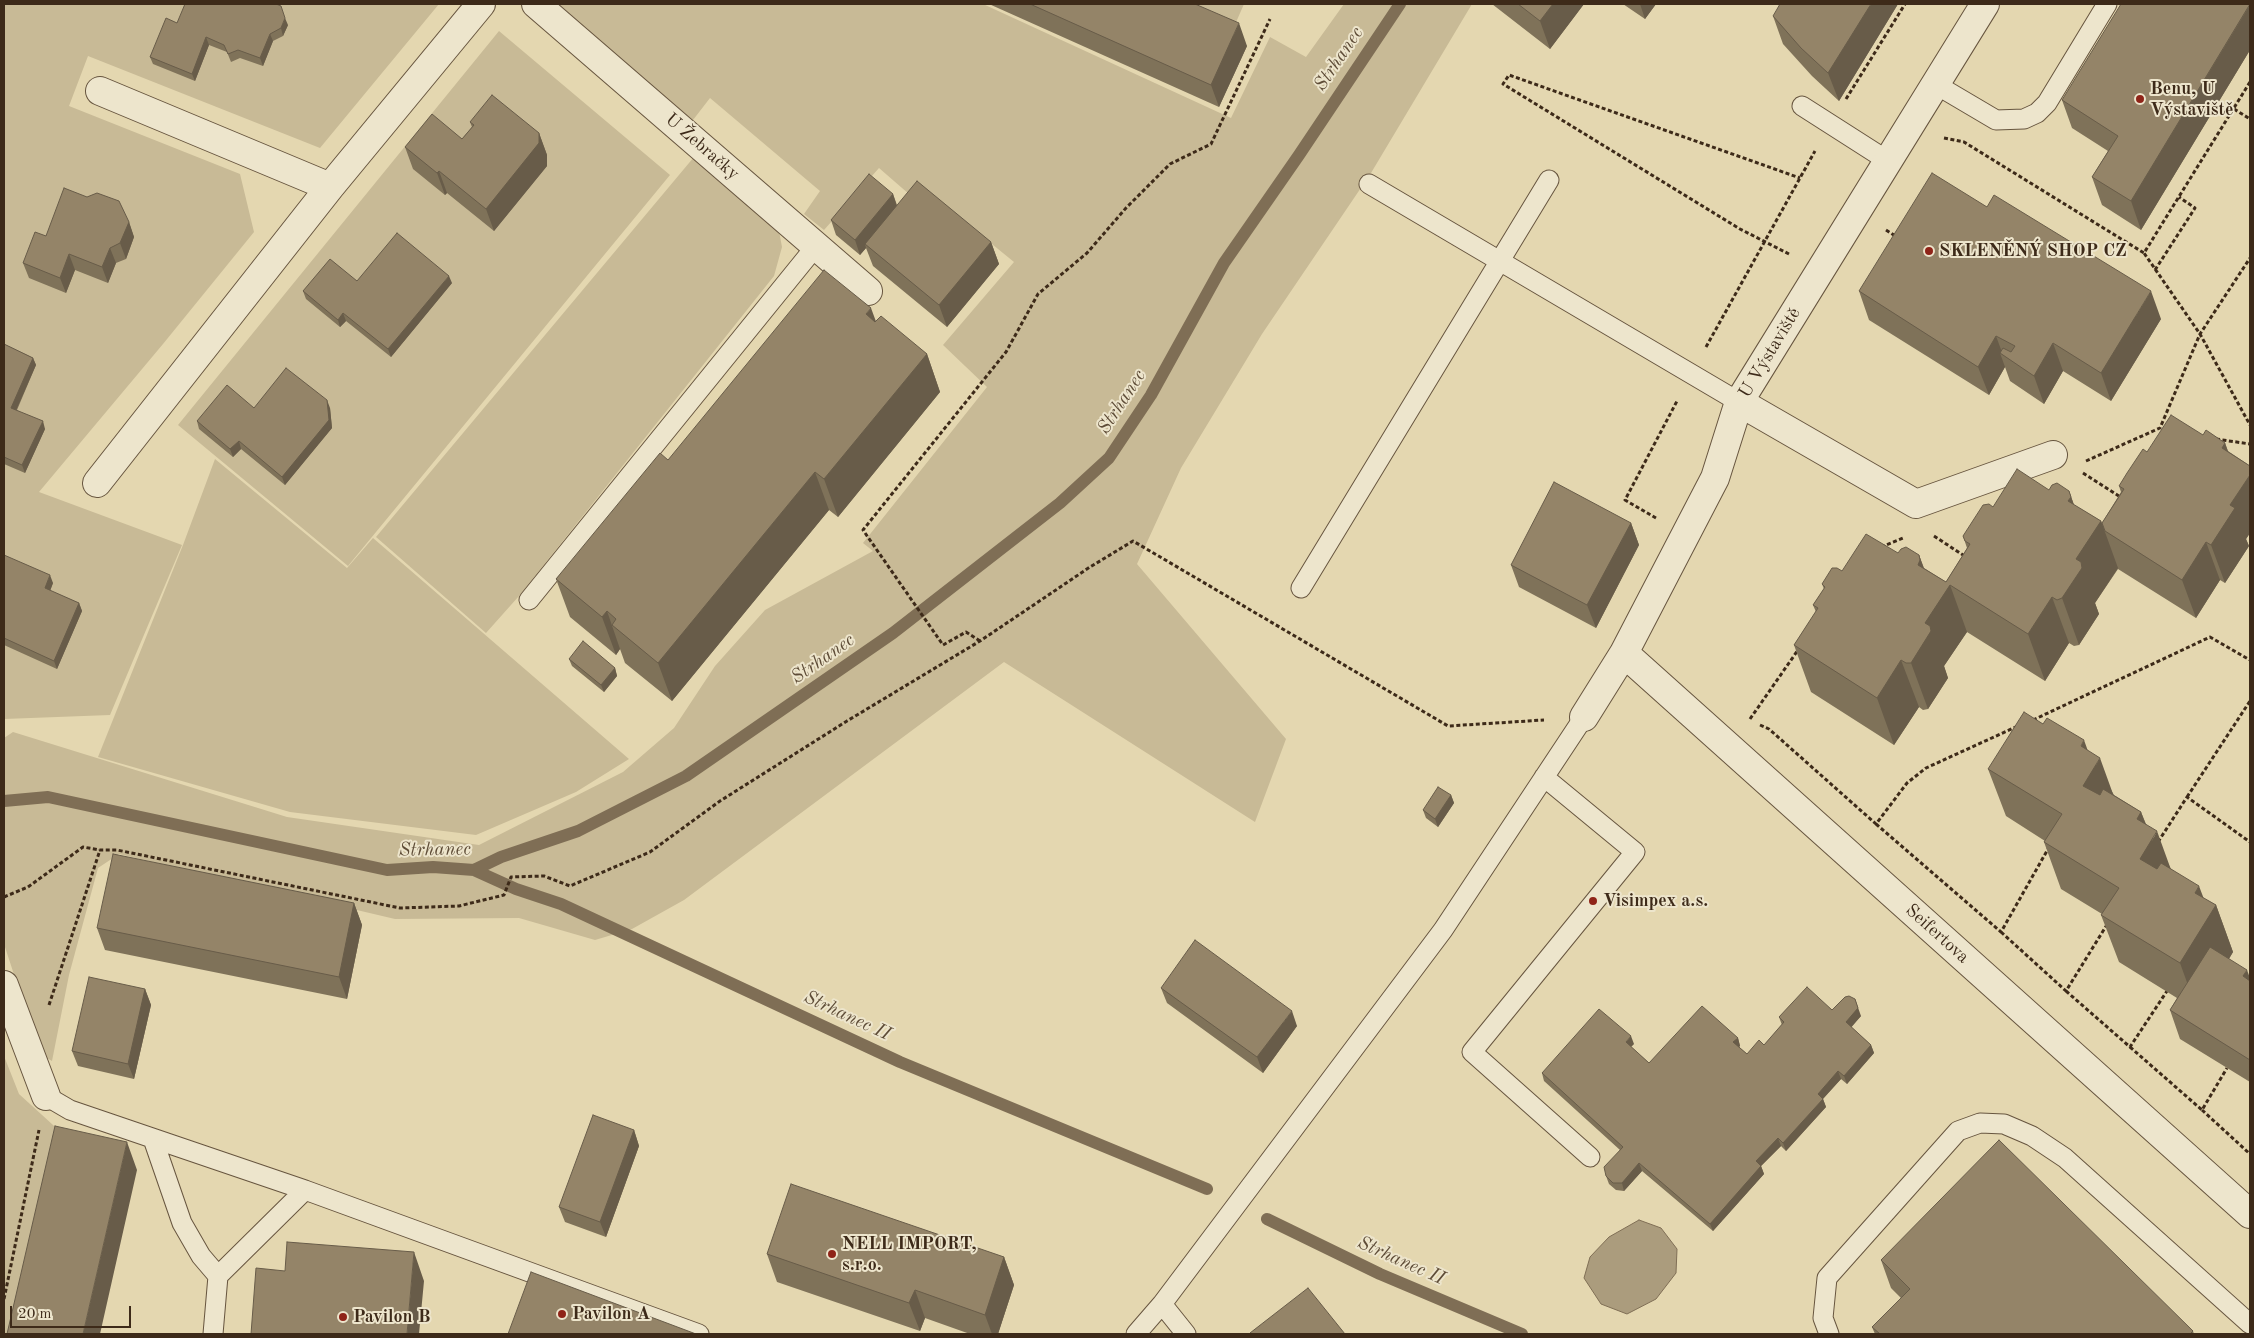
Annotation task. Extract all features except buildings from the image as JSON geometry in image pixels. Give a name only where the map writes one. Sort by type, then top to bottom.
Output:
[{"type":"street","points":[[97,483],[330,187],[481,4]]},
{"type":"street","name":"U Žebračky","points":[[536,4],[868,291]]},
{"type":"street","name":"U Výstaviště","points":[[1584,717],[1624,653],[1715,478],[1739,402],[1985,4]]},
{"type":"street","points":[[100,91],[330,187]]},
{"type":"street","points":[[1739,402],[1916,504],[2053,455]]},
{"type":"street","name":"Seifertova","points":[[1624,653],[2250,1214]]},
{"type":"street","points":[[4,985],[46,1096]]},
{"type":"lane","points":[[1935,84],[1996,120],[2024,120],[2037,113],[2047,103],[2107,4]]},
{"type":"lane","points":[[1802,106],[1888,161]]},
{"type":"lane","points":[[1301,588],[1549,180]]},
{"type":"lane","points":[[1368,184],[1739,402]]},
{"type":"lane","points":[[528,600],[816,246]]},
{"type":"lane","points":[[1136,1334],[1162,1304],[1443,930],[1584,717]]},
{"type":"lane","points":[[1544,777],[1635,852],[1472,1052],[1590,1157]]},
{"type":"lane","points":[[46,1096],[70,1110],[305,1190],[699,1334]]},
{"type":"lane","points":[[1829,1334],[1823,1318],[1827,1278],[1958,1131],[1980,1123],[2004,1124],[2032,1136],[2066,1158],[2250,1324]]},
{"type":"lane","points":[[153,1139],[182,1223],[201,1256],[218,1276]]},
{"type":"lane","points":[[213,1334],[218,1276],[305,1190]]},
{"type":"lane","points":[[1162,1304],[1186,1334]]},
{"type":"lane","points":[[2247,1334],[2250,1331]]},
{"type":"path","points":[[1686,534],[1625,500],[1691,374],[1830,124],[1905,4]]},
{"type":"path","points":[[980,641],[966,632],[943,645],[863,530],[1006,352],[1038,294],[1087,253],[1126,208],[1170,164],[1211,144],[1270,19]]},
{"type":"path","points":[[1800,178],[1509,75],[1503,84],[1740,228],[1765,240],[1819,272]]},
{"type":"path","points":[[2144,253],[2250,82]]},
{"type":"path","points":[[2234,109],[2250,119]]},
{"type":"path","points":[[1939,139],[1947,137],[1964,142],[2144,253],[2208,347],[2250,425]]},
{"type":"path","points":[[2155,270],[2195,208],[2179,197]]},
{"type":"path","points":[[1881,226],[1902,240]]},
{"type":"path","points":[[2160,428],[2168,430]]},
{"type":"path","points":[[2211,438],[2250,444]]},
{"type":"path","points":[[2081,472],[2126,501]]},
{"type":"path","points":[[1932,535],[1971,561]]},
{"type":"path","points":[[4,897],[28,887],[83,846],[100,850],[117,850],[400,908],[459,906],[504,895],[511,877],[544,876],[570,886],[650,852],[720,801],[847,721],[980,641],[1090,567],[1133,541],[1448,726],[1584,717]]},
{"type":"path","points":[[2028,722],[2210,637],[2250,660]]},
{"type":"path","points":[[2155,846],[2250,701]]},
{"type":"path","points":[[1749,721],[1769,729],[2250,1154]]},
{"type":"path","points":[[1876,824],[1907,783],[1926,768],[2019,726]]},
{"type":"path","points":[[2187,797],[2250,842]]},
{"type":"path","points":[[2001,932],[2051,844]]},
{"type":"path","points":[[49,1007],[100,850]]},
{"type":"path","points":[[2066,990],[2110,919]]},
{"type":"path","points":[[2130,1047],[2167,991]]},
{"type":"path","points":[[2202,1110],[2227,1068]]},
{"type":"path","points":[[4,1299],[46,1096]]},
{"type":"shaded area","points":[[4,4],[439,4],[320,148],[88,56],[69,106],[240,174],[254,232],[39,492],[182,545],[110,715],[4,719]]},
{"type":"shaded area","points":[[553,4],[983,4],[1231,118],[1270,37],[1306,57],[1344,4],[1472,4],[1371,173],[1262,334],[1181,468],[1137,564],[1286,739],[1255,822],[1004,662],[684,900],[632,929],[595,940],[519,918],[395,919],[119,854],[98,868],[69,975],[52,1061],[40,1054],[4,944],[4,738],[13,732],[287,817],[479,845],[623,772],[674,728],[715,666],[765,610],[873,551],[863,543],[987,387],[943,345],[1014,262],[928,192],[917,201],[879,168],[824,230],[804,214],[820,191],[710,98],[693,120]]},
{"type":"shaded area","points":[[1174,4],[1244,4],[1230,36]]},
{"type":"shaded area","points":[[499,31],[670,175],[348,566],[178,425]]},
{"type":"shaded area","points":[[694,157],[779,231],[782,247],[774,276],[519,596],[486,633],[376,537]]},
{"type":"shaded area","points":[[215,459],[347,568],[373,538],[629,759],[576,792],[476,835],[290,812],[98,757],[183,545]]},
{"type":"shaded area","points":[[4,1056],[19,1094],[64,1135],[10,1334],[4,1334]]},
{"type":"shaded area","points":[[1639,1220],[1661,1228],[1677,1249],[1676,1273],[1656,1299],[1627,1314],[1601,1304],[1584,1278],[1590,1257],[1609,1237]]},
{"type":"waterway","name":"Strhanec","points":[[4,801],[48,797],[387,870],[433,867],[474,870],[501,857],[578,831],[686,776],[893,633],[1060,503],[1109,458],[1151,395],[1224,263],[1400,4]]},
{"type":"waterway","name":"Strhanec II","points":[[474,870],[516,889],[561,904],[900,1062],[1207,1189]]},
{"type":"waterway","name":"Strhanec II","points":[[1267,1219],[1380,1274],[1522,1334]]},
{"type":"place","name":"Benu, U Výstaviště","points":[[2140,99]]},
{"type":"place","name":"SKLENĚNÝ SHOP CZ","points":[[1929,251]]},
{"type":"place","name":"Visimpex a.s.","points":[[1593,901]]},
{"type":"place","name":"NELL IMPORT, s.r.o.","points":[[832,1254]]},
{"type":"place","name":"Pavilon A","points":[[562,1314]]},
{"type":"place","name":"Pavilon B","points":[[343,1317]]}]
